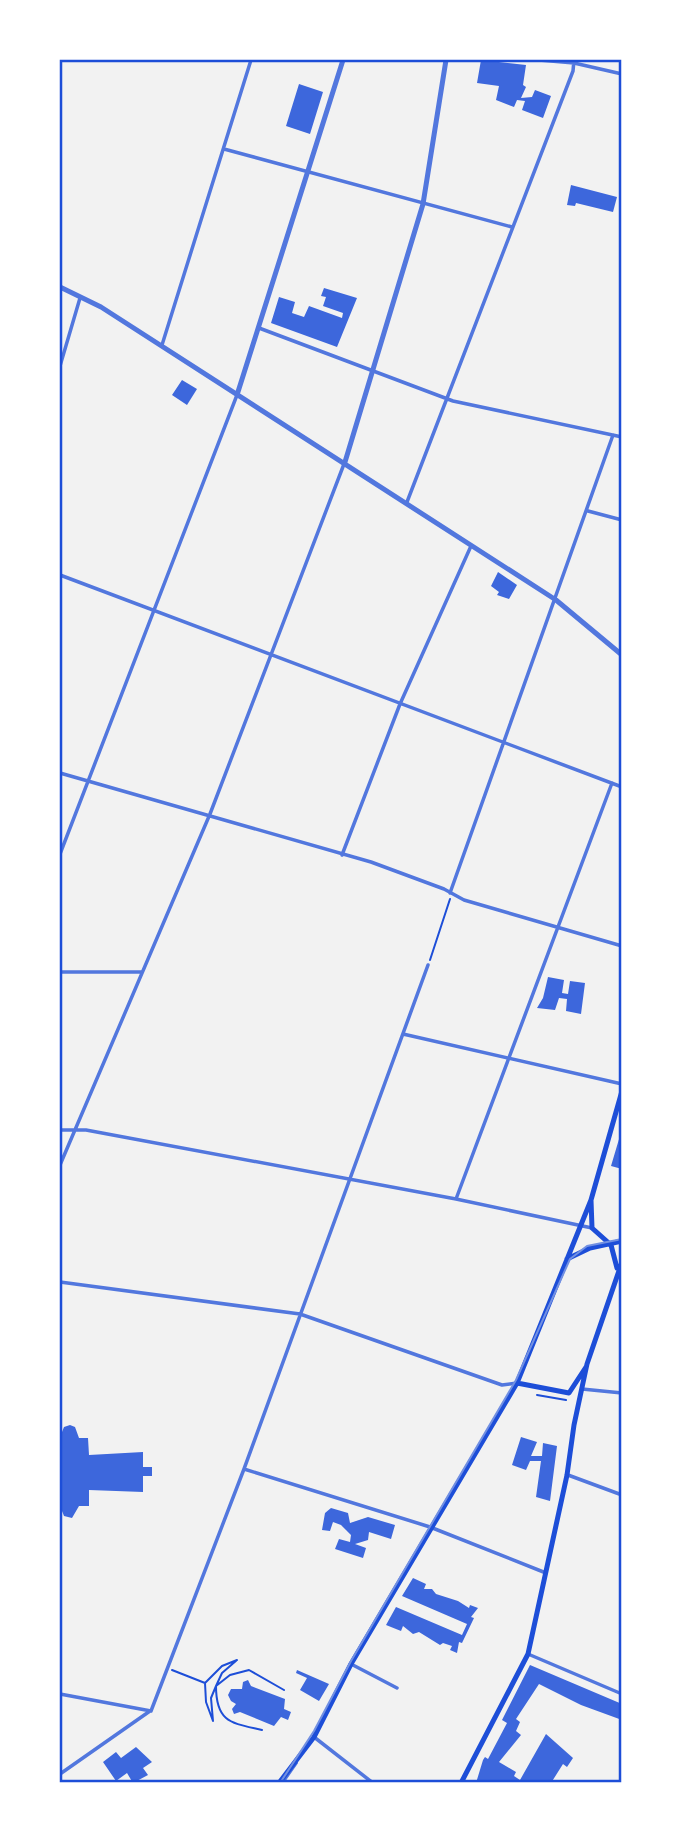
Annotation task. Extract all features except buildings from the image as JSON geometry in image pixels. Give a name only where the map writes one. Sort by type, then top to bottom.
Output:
[{"type":"main road","points":[[281,1783],[314,1737],[351,1664],[517,1383],[590,1200],[621,1091]]},
{"type":"main road","points":[[590,1200],[592,1228],[611,1245],[617,1269]]},
{"type":"main road","points":[[567,1259],[590,1248],[621,1241]]},
{"type":"main road","points":[[461,1783],[528,1654],[567,1475],[587,1364],[621,1262]]},
{"type":"main road","points":[[517,1383],[569,1393],[587,1364]]},
{"type":"street","points":[[161,345],[251,60]]},
{"type":"street","points":[[60,854],[237,395],[343,60]]},
{"type":"street","points":[[60,1165],[210,814],[345,462],[423,204],[446,60]]},
{"type":"street","points":[[539,60],[574,61],[621,74]]},
{"type":"street","points":[[407,502],[574,61]]},
{"type":"street","points":[[224,149],[513,227]]},
{"type":"street","points":[[60,287],[81,296],[161,345],[472,544],[556,600],[621,655]]},
{"type":"street","points":[[60,366],[81,296]]},
{"type":"street","points":[[259,328],[448,399],[621,437]]},
{"type":"street","points":[[450,893],[614,435]]},
{"type":"street","points":[[588,511],[621,520]]},
{"type":"street","points":[[341,855],[400,704],[472,544]]},
{"type":"street","points":[[60,575],[621,787]]},
{"type":"street","points":[[60,774],[210,814],[370,862],[450,893],[621,946]]},
{"type":"street","points":[[456,1199],[612,783]]},
{"type":"street","points":[[60,1774],[150,1711],[244,1469],[428,965]]},
{"type":"street","points":[[60,972],[141,972]]},
{"type":"street","points":[[402,1034],[621,1084]]},
{"type":"street","points":[[60,1130],[86,1130],[456,1199],[592,1228]]},
{"type":"street","points":[[60,1282],[299,1314],[502,1385],[517,1383]]},
{"type":"street","points":[[582,1389],[621,1393]]},
{"type":"street","points":[[244,1469],[430,1527],[547,1573]]},
{"type":"street","points":[[567,1475],[621,1495]]},
{"type":"street","points":[[528,1654],[621,1694]]},
{"type":"street","points":[[351,1664],[397,1688]]},
{"type":"street","points":[[60,1694],[150,1711]]},
{"type":"street","points":[[314,1737],[373,1783]]},
{"type":"path","points":[[428,965],[450,899]]},
{"type":"path","points":[[239,1660],[222,1674],[216,1686],[211,1698],[213,1721],[206,1702],[205,1683],[222,1666],[239,1660]]},
{"type":"path","points":[[262,1730],[233,1723],[224,1717],[216,1698],[216,1686],[227,1676],[248,1670],[284,1690]]},
{"type":"path","points":[[174,1671],[205,1683]]},
{"type":"tram line","points":[[280,1783],[314,1731],[351,1661],[516,1380],[570,1259],[587,1246],[622,1239]]}]
